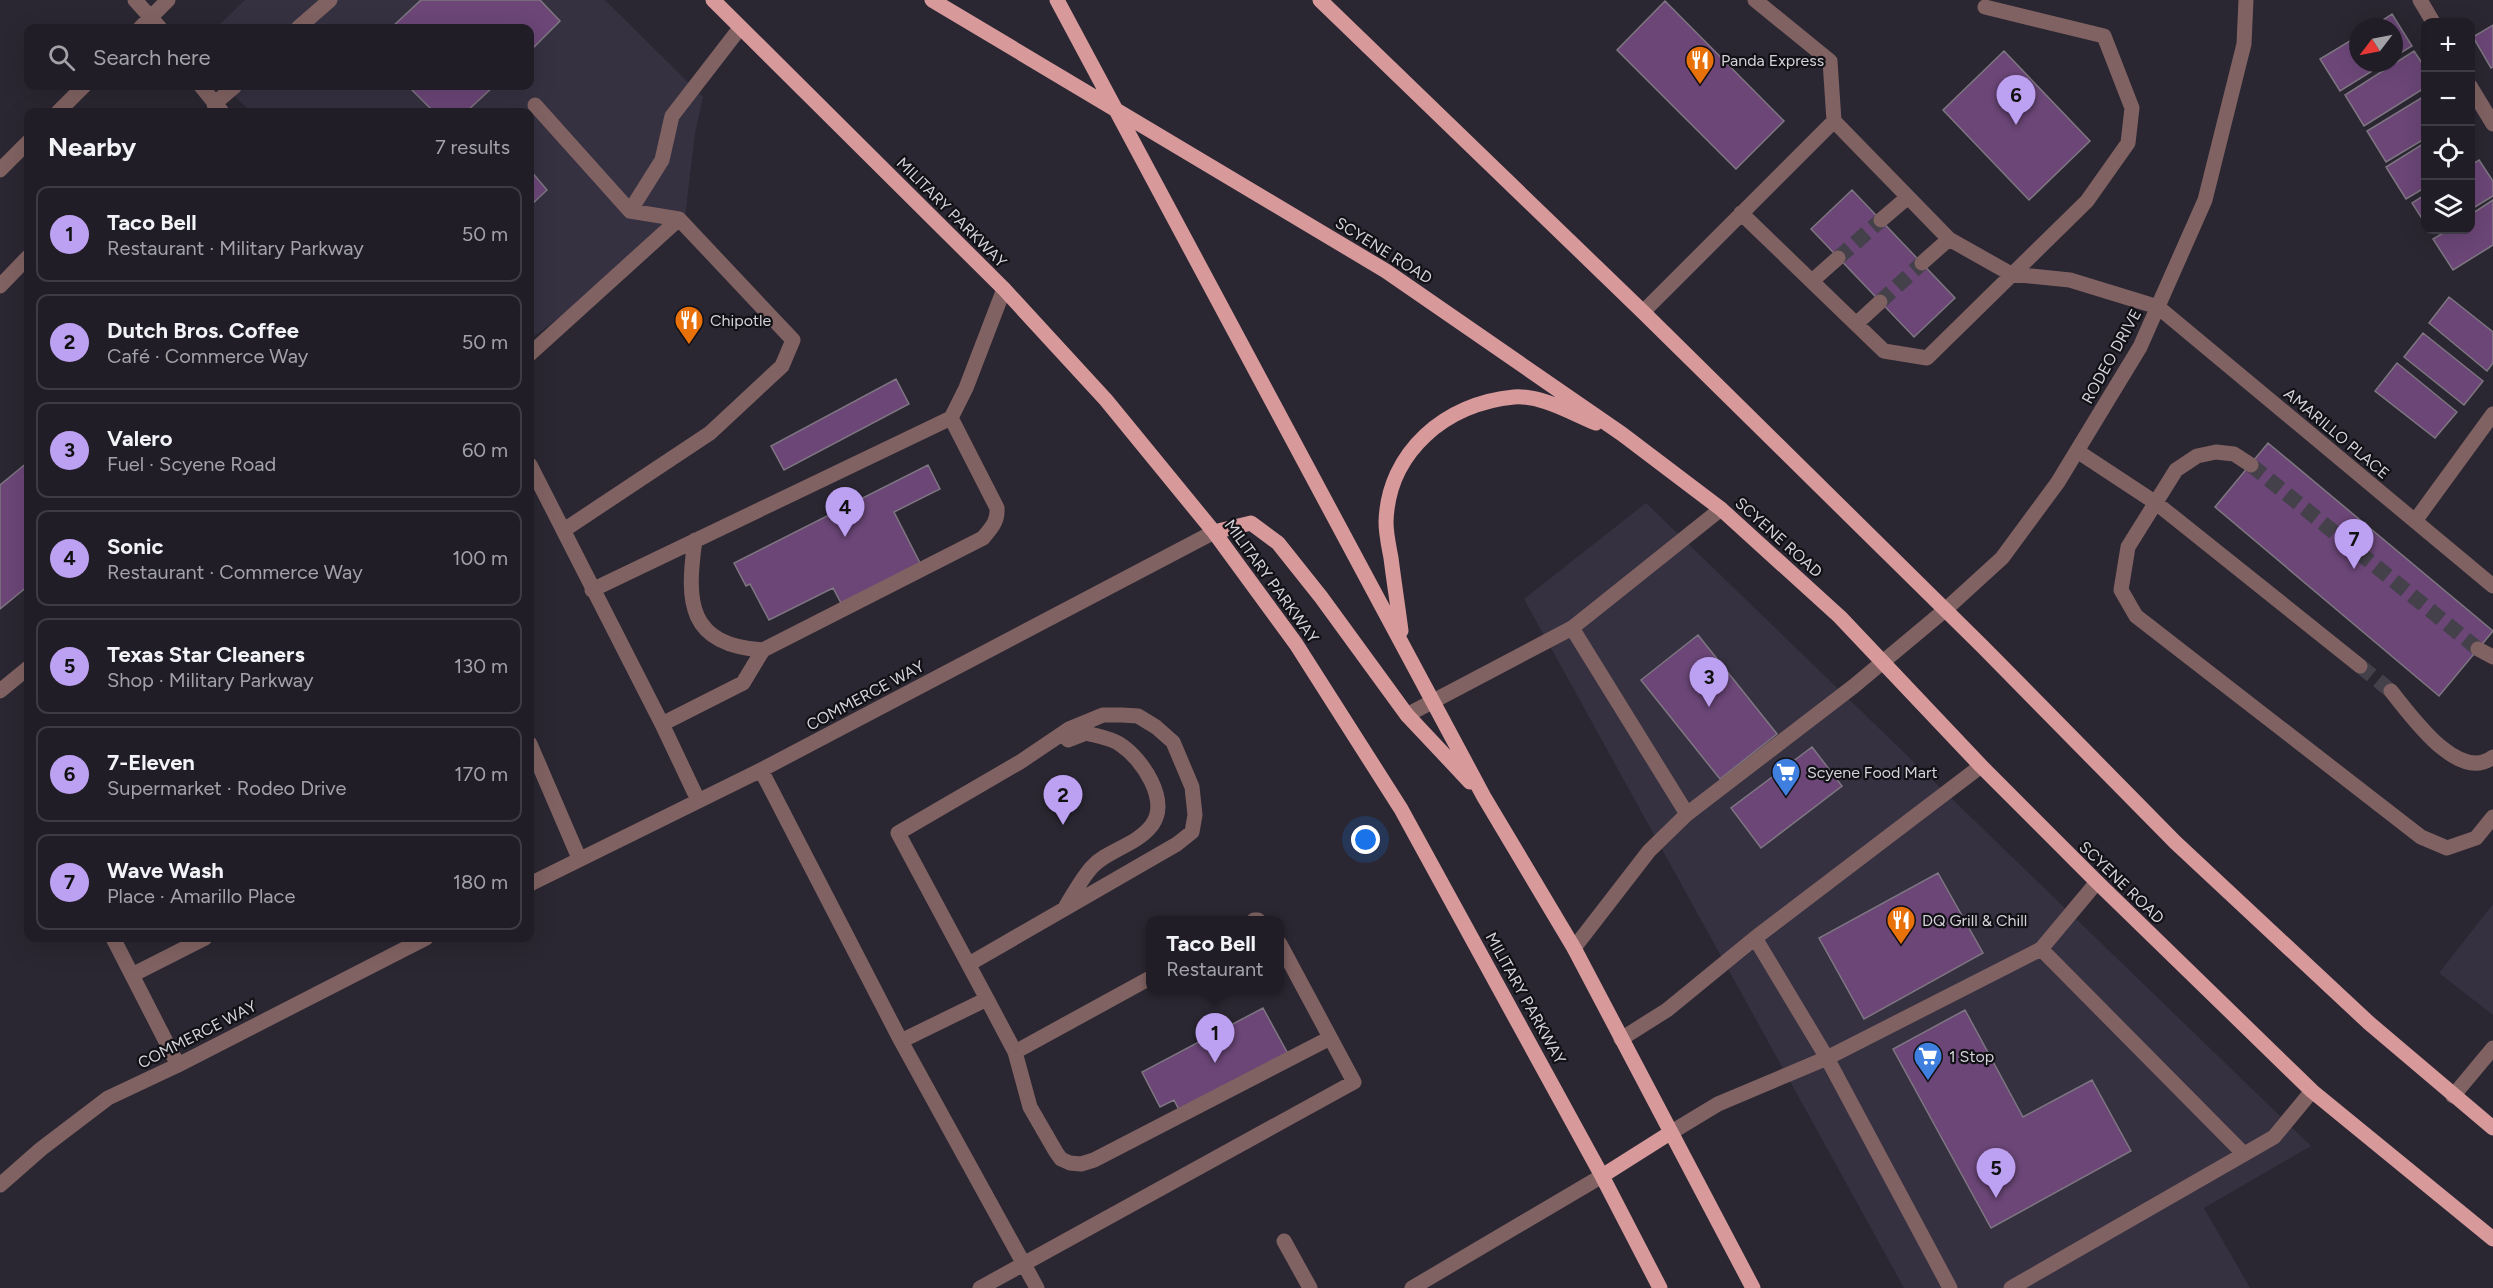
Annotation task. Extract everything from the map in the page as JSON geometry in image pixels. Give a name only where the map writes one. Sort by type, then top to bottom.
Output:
[{"type":"main road","name":"MILITARY PARKWAY","points":[[713,0],[1004,289],[1106,400],[1214,532],[1296,644],[1401,809],[1602,1176],[1660,1288]]},
{"type":"main road","name":"SCYENE ROAD","points":[[932,0],[1386,271],[1622,434],[1721,509],[1840,617],[1981,765],[2097,882],[2312,1091],[2493,1239]]},
{"type":"main road","points":[[1057,0],[1484,797],[1574,948],[1753,1288]]},
{"type":"main road","points":[[1320,0],[1643,312],[1945,610],[2175,842],[2369,1023],[2493,1128]]},
{"type":"main road","points":[[1402,643],[1386,523],[1390,488],[1401,464],[1420,438],[1445,418],[1474,407],[1514,397],[1540,400],[1622,434]]},
{"type":"main road","points":[[1214,532],[1251,523],[1278,543],[1322,597],[1407,715],[1484,797]]},
{"type":"main road","points":[[1602,1176],[1671,1133]]},
{"type":"street","points":[[135,0],[155,23],[168,0]]},
{"type":"street","points":[[303,24],[330,0]]},
{"type":"street","points":[[1755,0],[1830,61],[1834,121],[1949,239],[2011,274],[2070,280],[2158,307]]},
{"type":"street","name":"RODEO DRIVE","points":[[1574,948],[1649,851],[1687,814],[1854,686],[1945,610],[2002,558],[2058,482],[2140,347],[2205,200],[2244,44],[2246,0]]},
{"type":"street","points":[[2420,0],[2431,18]]},
{"type":"street","points":[[1741,213],[1884,351],[1927,358],[2087,201],[2128,143],[2132,108],[2104,36],[1985,7]]},
{"type":"street","points":[[630,211],[662,160],[672,116],[740,28]]},
{"type":"street","points":[[62,108],[80,90]]},
{"type":"street","points":[[204,90],[218,108],[232,90]]},
{"type":"street","points":[[2475,94],[2493,124]]},
{"type":"street","points":[[535,105],[630,211],[679,219],[793,340],[782,366],[710,433],[564,530]]},
{"type":"street","points":[[1643,312],[1834,121]]},
{"type":"street","points":[[0,170],[24,146]]},
{"type":"street","points":[[1881,220],[1908,196]]},
{"type":"street","points":[[534,350],[679,219]]},
{"type":"street","points":[[1922,263],[1949,239]]},
{"type":"street","points":[[1812,281],[1838,258]]},
{"type":"street","points":[[0,286],[24,261]]},
{"type":"street","points":[[592,590],[951,418],[966,388],[1004,289]]},
{"type":"street","points":[[1856,324],[1880,302]]},
{"type":"street","name":"AMARILLO PLACE","points":[[2158,307],[2493,586]]},
{"type":"street","points":[[2415,521],[2493,414]]},
{"type":"street","points":[[662,724],[743,682],[763,650],[982,538],[998,517],[997,508],[951,418]]},
{"type":"street","points":[[2077,451],[2156,503],[2360,666]]},
{"type":"street","points":[[2251,465],[2234,454],[2216,452],[2198,456],[2176,470],[2128,547],[2121,590],[2136,616],[2421,837],[2447,848],[2476,838],[2493,817]]},
{"type":"street","points":[[534,473],[662,724],[698,800]]},
{"type":"street","points":[[1407,715],[1572,628],[1721,509]]},
{"type":"street","name":"COMMERCE WAY","points":[[534,882],[761,770],[1214,532]]},
{"type":"street","points":[[695,540],[690,580],[692,597],[706,630],[718,640],[737,648],[763,650]]},
{"type":"street","points":[[1572,628],[1687,814]]},
{"type":"street","points":[[2478,649],[2493,657]]},
{"type":"street","points":[[0,691],[24,671]]},
{"type":"street","points":[[2391,691],[2423,730],[2450,756],[2469,763],[2493,757]]},
{"type":"street","points":[[969,964],[1177,844],[1192,832],[1195,814],[1192,787],[1173,742],[1156,727],[1138,716],[1103,715],[1069,729],[1020,762],[898,833],[1015,1052],[1030,1107],[1056,1152],[1061,1159],[1081,1164],[1094,1160],[1330,1038]]},
{"type":"street","points":[[1020,762],[1086,733],[1120,744],[1138,761],[1152,782],[1158,803],[1154,822],[1140,837],[1092,866],[1064,908]]},
{"type":"street","points":[[1621,1039],[1667,1010],[1755,938],[1981,765]]},
{"type":"street","points":[[535,766],[579,858]]},
{"type":"street","points":[[761,770],[901,1041],[1037,1288]]},
{"type":"street","points":[[1671,1133],[1718,1104],[1827,1058],[2041,949],[2097,882]]},
{"type":"street","points":[[1755,938],[1827,1058],[1950,1288]]},
{"type":"street","points":[[115,942],[178,1065]]},
{"type":"street","points":[[132,975],[197,942]]},
{"type":"street","name":"COMMERCE WAY","points":[[0,1185],[41,1149],[108,1098],[178,1065],[418,942]]},
{"type":"street","points":[[2041,949],[2244,1154]]},
{"type":"street","points":[[980,1288],[1354,1082],[1284,952]]},
{"type":"street","points":[[1015,1052],[1146,980]]},
{"type":"street","points":[[901,1041],[987,999]]},
{"type":"street","points":[[2453,1096],[2493,1048]]},
{"type":"street","points":[[2011,1288],[2274,1137],[2312,1091]]},
{"type":"street","points":[[1412,1288],[1602,1176]]},
{"type":"street","points":[[1284,1241],[1310,1288]]},
{"type":"shaded area","points":[[245,0],[605,0],[703,97],[695,133],[684,226],[534,336],[534,108],[247,108],[228,90],[534,90],[534,24],[220,24]]},
{"type":"shaded area","points":[[1646,503],[2311,1146],[2204,1208],[2250,1288],[1904,1288],[1524,599]]},
{"type":"shaded area","points":[[2493,904],[2493,1015],[2439,973]]},
{"type":"building","points":[[421,0],[540,0],[560,21],[534,47],[534,24],[395,24]]},
{"type":"building","name":"Panda Express","points":[[1665,1],[1784,121],[1736,169],[1617,50]]},
{"type":"building","points":[[2493,25],[2493,67],[2491,68],[2475,40],[2475,36]]},
{"type":"building","points":[[2403,32],[2412,46],[2403,52]]},
{"type":"building","points":[[2349,41],[2349,72],[2371,72],[2340,91],[2320,59]]},
{"type":"building","points":[[2004,51],[2090,141],[2029,200],[1943,110]]},
{"type":"building","points":[[2414,51],[2421,62],[2421,90],[2364,126],[2345,95],[2381,72],[2403,72],[2403,58]]},
{"type":"building","points":[[412,90],[490,90],[470,108],[430,108]]},
{"type":"building","points":[[2421,98],[2421,141],[2386,162],[2367,131]]},
{"type":"building","points":[[2421,145],[2421,190],[2406,199],[2386,167]]},
{"type":"building","points":[[2479,160],[2493,181],[2493,196],[2475,207],[2475,180],[2475,163]]},
{"type":"building","points":[[534,175],[547,190],[534,202]]},
{"type":"building","points":[[1852,190],[1955,298],[1914,337],[1811,229]]},
{"type":"building","points":[[2421,197],[2421,217],[2412,203]]},
{"type":"building","points":[[2493,200],[2493,245],[2453,270],[2433,239],[2441,234],[2475,234],[2475,212]]},
{"type":"building","points":[[2449,297],[2493,332],[2493,363],[2487,371],[2429,323]]},
{"type":"building","points":[[2423,333],[2483,381],[2464,405],[2404,357]]},
{"type":"building","points":[[2397,363],[2457,412],[2435,438],[2375,391]]},
{"type":"building","points":[[896,379],[909,404],[784,470],[771,446]]},
{"type":"building","points":[[2268,443],[2493,631],[2439,696],[2215,507]]},
{"type":"building","points":[[24,465],[24,589],[0,609],[0,485]]},
{"type":"building","points":[[928,465],[940,489],[894,512],[920,563],[841,603],[833,588],[769,620],[750,584],[746,586],[734,563]]},
{"type":"building","points":[[1698,635],[1777,734],[1720,779],[1641,680]]},
{"type":"building","name":"Scyene Food Mart","points":[[1812,747],[1842,786],[1761,848],[1731,808]]},
{"type":"building","name":"DQ Grill & Chill","points":[[1938,873],[1983,953],[1864,1019],[1819,938]]},
{"type":"building","points":[[1263,1008],[1288,1054],[1180,1112],[1174,1100],[1160,1107],[1142,1072]]},
{"type":"building","points":[[1965,1010],[2023,1117],[2092,1080],[2131,1151],[1991,1228],[1893,1049]]},
{"type":"tunnel","points":[[1838,258],[1881,220]]},
{"type":"tunnel","points":[[1880,302],[1922,263]]},
{"type":"tunnel","points":[[2251,465],[2478,649]]},
{"type":"tunnel","points":[[2360,666],[2391,691]]},
{"type":"place","name":"Panda Express","points":[[1700,86]]},
{"type":"place","name":"7-Eleven","points":[[2016,125]]},
{"type":"place","name":"Chipotle","points":[[689,346]]},
{"type":"place","name":"Sonic","points":[[845,537]]},
{"type":"place","name":"Wave Wash","points":[[2354,569]]},
{"type":"place","name":"Valero","points":[[1709,707]]},
{"type":"place","name":"Scyene Food Mart","points":[[1786,798]]},
{"type":"place","name":"Dutch Bros. Coffee","points":[[1063,825]]},
{"type":"place","name":"DQ Grill & Chill","points":[[1901,946]]},
{"type":"place","name":"Taco Bell","points":[[1215,1063]]},
{"type":"place","name":"1 Stop","points":[[1928,1082]]},
{"type":"place","name":"Texas Star Cleaners","points":[[1996,1198]]}]
